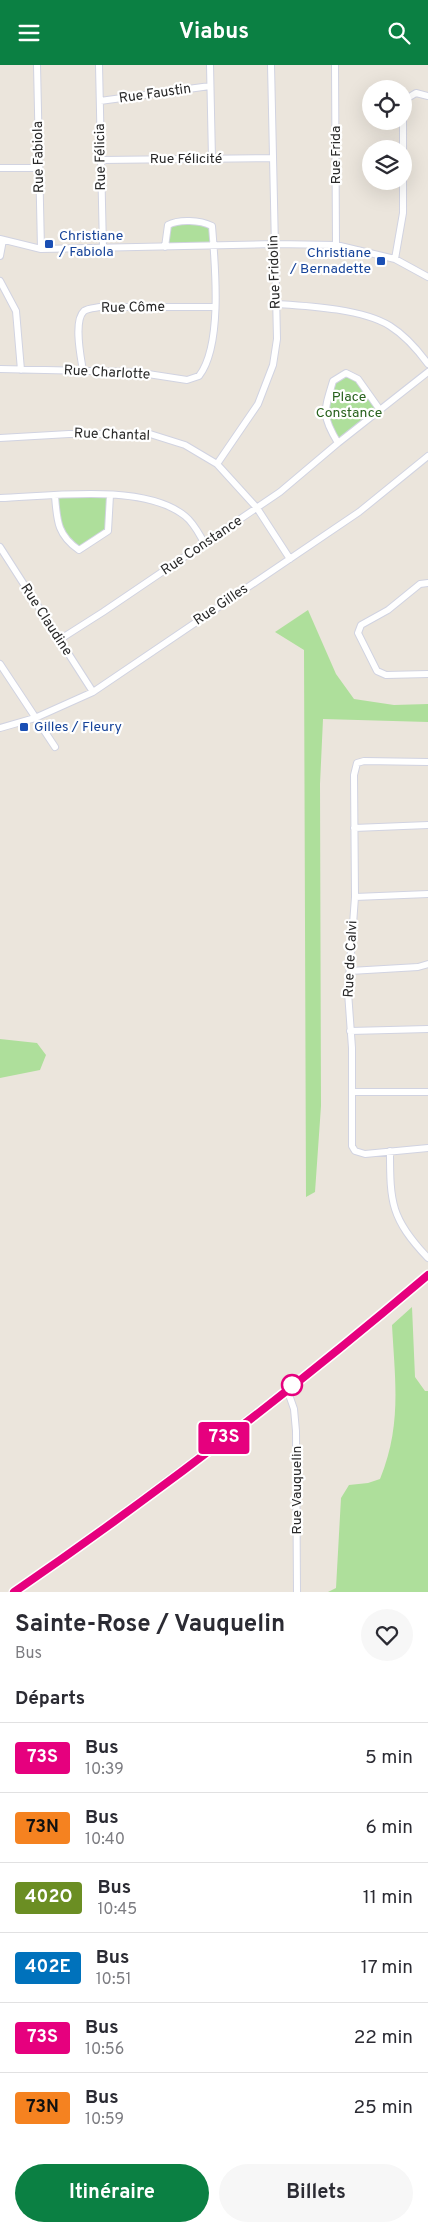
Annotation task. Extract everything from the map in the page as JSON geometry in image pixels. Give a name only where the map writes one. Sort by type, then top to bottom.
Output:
[{"type":"street","name":"Rue Fabiola","points":[[37,65],[41,249]]},
{"type":"street","name":"Rue Félicia","points":[[99,65],[103,249]]},
{"type":"street","points":[[210,65],[212,159]]},
{"type":"street","name":"Rue Fridolin","points":[[217,464],[258,404],[273,365],[277,339],[278,305],[274,244],[271,65]]},
{"type":"street","name":"Rue Frida","points":[[335,65],[336,245]]},
{"type":"street","name":"Rue Faustin","points":[[100,101],[210,87]]},
{"type":"street","points":[[412,95],[416,93],[428,96]]},
{"type":"street","name":"Rue Félicité","points":[[101,160],[272,158]]},
{"type":"street","points":[[0,168],[39,168]]},
{"type":"street","points":[[396,259],[403,213],[403,190]]},
{"type":"street","name":"Rue Charlotte","points":[[0,369],[135,372],[187,381],[199,376],[210,354],[215,328],[212,226],[203,221],[172,222],[168,225],[164,247]]},
{"type":"street","points":[[0,256],[2,240],[41,249],[274,244],[336,245],[396,259],[428,277]]},
{"type":"street","points":[[0,281],[3,295],[16,311],[21,370]]},
{"type":"street","points":[[278,305],[307,306],[352,312],[389,325],[412,343],[428,363]]},
{"type":"street","name":"Rue Côme","points":[[83,371],[79,320],[83,312],[88,309],[215,307]]},
{"type":"street","name":"Rue Constance","points":[[59,640],[280,493],[338,443],[428,372]]},
{"type":"street","points":[[338,443],[326,423],[325,409],[333,381],[346,373],[358,379],[380,410]]},
{"type":"street","name":"Rue Chantal","points":[[0,438],[69,434],[150,434],[185,445],[217,464],[257,508],[290,559]]},
{"type":"street","name":"Rue Gilles","points":[[0,728],[35,718],[93,693],[359,512],[428,456]]},
{"type":"street","points":[[55,496],[58,526],[70,543],[79,550],[108,531],[110,495]]},
{"type":"street","points":[[0,498],[110,495],[141,497],[175,509],[186,516],[205,543]]},
{"type":"street","name":"Rue Claudine","points":[[0,547],[93,693]]},
{"type":"street","points":[[428,583],[420,584],[388,610],[361,625],[358,633],[377,671],[386,675],[428,674]]},
{"type":"street","points":[[0,664],[55,747]]},
{"type":"street","name":"Rue de Calvi","points":[[428,762],[364,761],[357,763],[354,775],[355,897],[348,999],[353,1092],[352,1146],[355,1151],[365,1154],[428,1148]]},
{"type":"street","points":[[354,828],[428,825]]},
{"type":"street","points":[[355,897],[428,894]]},
{"type":"street","points":[[350,971],[418,967],[428,964]]},
{"type":"street","points":[[350,1031],[428,1029]]},
{"type":"street","points":[[353,1092],[428,1092]]},
{"type":"street","points":[[390,1151],[390,1193],[396,1216],[410,1239],[428,1258]]},
{"type":"street","points":[[14,1592],[87,1542],[172,1478],[368,1325],[428,1275]]},
{"type":"street","name":"Rue Vauquelin","points":[[287,1389],[294,1409],[296,1431],[298,1592]]},
{"type":"green space","points":[[172,222],[212,226],[214,246],[165,247]]},
{"type":"green space","name":"Place Constance","points":[[346,373],[358,379],[380,410],[338,443],[326,423],[333,381]]},
{"type":"green space","points":[[110,495],[108,531],[79,550],[58,526],[55,496]]},
{"type":"green space","points":[[308,610],[336,674],[354,699],[394,705],[428,704],[428,722],[323,719],[320,784],[321,1106],[315,1192],[306,1197],[304,650],[275,632]]},
{"type":"green space","points":[[0,1039],[37,1043],[46,1055],[40,1070],[0,1078]]},
{"type":"green space","points":[[412,1307],[415,1377],[425,1391],[428,1391],[428,1592],[328,1592],[336,1588],[341,1498],[349,1485],[368,1483],[380,1479],[387,1459],[392,1440],[395,1403],[392,1325]]},
{"type":"bus line","name":"73S","points":[[14,1592],[87,1542],[172,1478],[368,1325],[428,1275]]},
{"type":"place","name":"Christiane / Fabiola","points":[[49,244]]},
{"type":"place","name":"Christiane / Bernadette","points":[[381,261]]},
{"type":"place","name":"Gilles / Fleury","points":[[24,727]]}]
